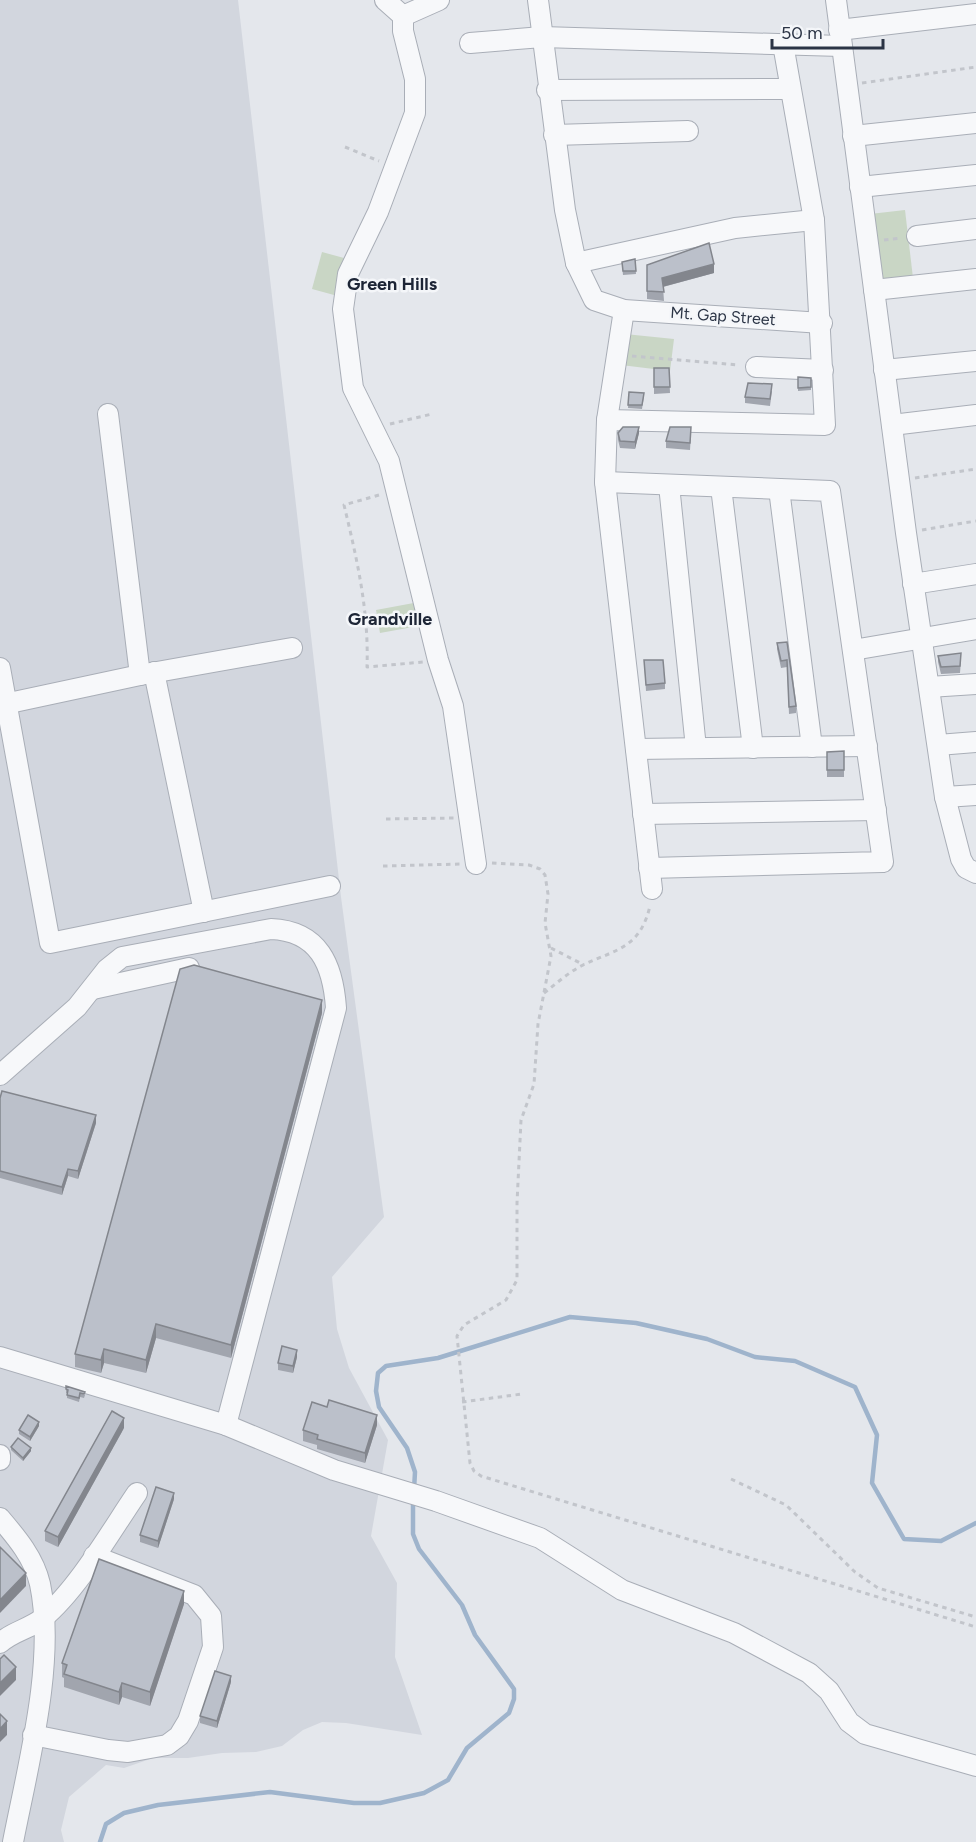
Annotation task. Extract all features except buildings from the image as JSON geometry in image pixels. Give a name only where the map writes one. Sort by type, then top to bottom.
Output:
[{"type":"street","points":[[385,0],[404,16]]},
{"type":"street","points":[[404,16],[439,0]]},
{"type":"street","name":"Mt. Gap Street","points":[[538,0],[547,90],[565,210],[576,263],[594,300],[624,310],[822,323]]},
{"type":"street","points":[[836,0],[906,533],[945,797],[961,859],[966,868],[976,873]]},
{"type":"street","points":[[470,43],[542,37],[783,44],[840,38],[976,14]]},
{"type":"street","points":[[404,16],[403,31],[416,95],[410,132],[344,291],[343,309],[353,388],[390,461],[438,660],[453,706],[476,864]]},
{"type":"street","points":[[606,420],[825,425],[822,323],[814,220],[783,44]]},
{"type":"street","points":[[547,90],[790,89]]},
{"type":"street","points":[[853,136],[976,123]]},
{"type":"street","points":[[554,135],[688,131]]},
{"type":"street","points":[[860,187],[976,175]]},
{"type":"street","points":[[576,263],[735,228],[814,220]]},
{"type":"street","points":[[912,237],[976,229]]},
{"type":"street","points":[[874,290],[976,279]]},
{"type":"street","points":[[624,310],[606,420],[605,482],[652,889]]},
{"type":"street","points":[[884,370],[976,361]]},
{"type":"street","points":[[756,367],[823,370]]},
{"type":"street","points":[[108,414],[147,673],[204,912]]},
{"type":"street","points":[[892,425],[976,416]]},
{"type":"street","points":[[605,482],[830,491],[883,862],[649,868]]},
{"type":"street","points":[[669,485],[696,748]]},
{"type":"street","points":[[721,487],[753,748]]},
{"type":"street","points":[[779,489],[812,747]]},
{"type":"street","points":[[914,584],[976,574]]},
{"type":"street","points":[[853,650],[976,629]]},
{"type":"street","points":[[3,705],[147,673],[292,648]]},
{"type":"street","points":[[0,668],[3,705],[50,943],[330,886]]},
{"type":"street","points":[[929,687],[976,684]]},
{"type":"street","points":[[938,745],[976,742]]},
{"type":"street","points":[[636,749],[867,746]]},
{"type":"street","points":[[945,797],[976,795]]},
{"type":"street","points":[[643,814],[876,810]]},
{"type":"street","points":[[0,1075],[77,1007],[107,969],[122,957],[271,929],[288,930],[302,935],[329,964],[334,983],[336,1008],[226,1425]]},
{"type":"street","points":[[93,989],[189,968]]},
{"type":"street","points":[[0,1357],[226,1425],[297,1456],[382,1486],[436,1501],[540,1538],[622,1590],[734,1633],[809,1672],[829,1691],[849,1722],[865,1734],[976,1766]]},
{"type":"street","points":[[0,1455],[0,1460]]},
{"type":"street","points":[[0,1643],[10,1634],[42,1619],[68,1592],[137,1493]]},
{"type":"street","points":[[0,1518],[24,1546],[34,1568],[40,1584],[42,1619],[43,1680],[13,1842]]},
{"type":"street","points":[[33,1735],[118,1751],[168,1745],[179,1736],[188,1721],[213,1647],[211,1616],[194,1595],[94,1556]]},
{"type":"path","points":[[846,85],[976,68]]},
{"type":"path","points":[[345,147],[395,167]]},
{"type":"path","points":[[873,241],[912,237]]},
{"type":"path","points":[[622,355],[756,367]]},
{"type":"path","points":[[373,428],[432,414]]},
{"type":"path","points":[[899,480],[976,469]]},
{"type":"path","points":[[398,489],[345,505],[361,578],[367,620],[367,667],[438,660]]},
{"type":"path","points":[[906,533],[976,521]]},
{"type":"path","points":[[386,819],[468,818]]},
{"type":"path","points":[[383,866],[529,865],[540,869],[545,875],[548,894],[545,923],[550,947],[538,1024],[534,1084],[521,1120],[517,1203],[517,1280],[506,1300],[464,1325],[457,1336],[462,1402],[470,1463],[474,1471],[481,1476],[976,1627]]},
{"type":"path","points":[[544,993],[584,965],[625,947],[635,938],[646,921],[652,889]]},
{"type":"path","points":[[550,947],[584,965]]},
{"type":"path","points":[[462,1402],[522,1394]]},
{"type":"path","points":[[731,1479],[786,1505],[855,1572],[878,1588],[976,1617]]},
{"type":"path","points":[[874,1596],[878,1588]]},
{"type":"path","points":[[910,1598],[915,1609]]},
{"type":"shaded area","points":[[0,0],[238,0],[341,897],[384,1217],[332,1277],[337,1329],[349,1368],[388,1440],[371,1536],[397,1583],[395,1657],[422,1735],[346,1723],[322,1722],[303,1730],[282,1746],[256,1752],[222,1753],[188,1758],[153,1758],[124,1768],[106,1765],[69,1797],[61,1830],[64,1842],[0,1842]]},
{"type":"green space","points":[[905,210],[913,278],[879,282],[870,214]]},
{"type":"green space","points":[[322,252],[344,258],[334,295],[312,289]]},
{"type":"green space","points":[[625,334],[674,339],[670,371],[621,365]]},
{"type":"green space","points":[[419,602],[424,625],[380,633],[376,610]]},
{"type":"waterway","points":[[414,1490],[415,1472],[407,1448],[379,1407],[376,1391],[378,1373],[386,1366],[438,1358],[570,1317],[636,1323],[707,1339],[755,1357],[795,1361],[855,1387],[877,1435],[872,1483],[904,1539],[941,1541],[976,1523]]},
{"type":"waterway","points":[[100,1842],[106,1824],[124,1813],[158,1805],[270,1792],[354,1803],[380,1803],[424,1793],[448,1780],[467,1748],[509,1713],[514,1699],[514,1689],[475,1635],[462,1605],[419,1549],[413,1534],[413,1498]]},
{"type":"district","name":"Green Hills","points":[[392,284]]},
{"type":"district","name":"Grandville","points":[[390,619]]}]
